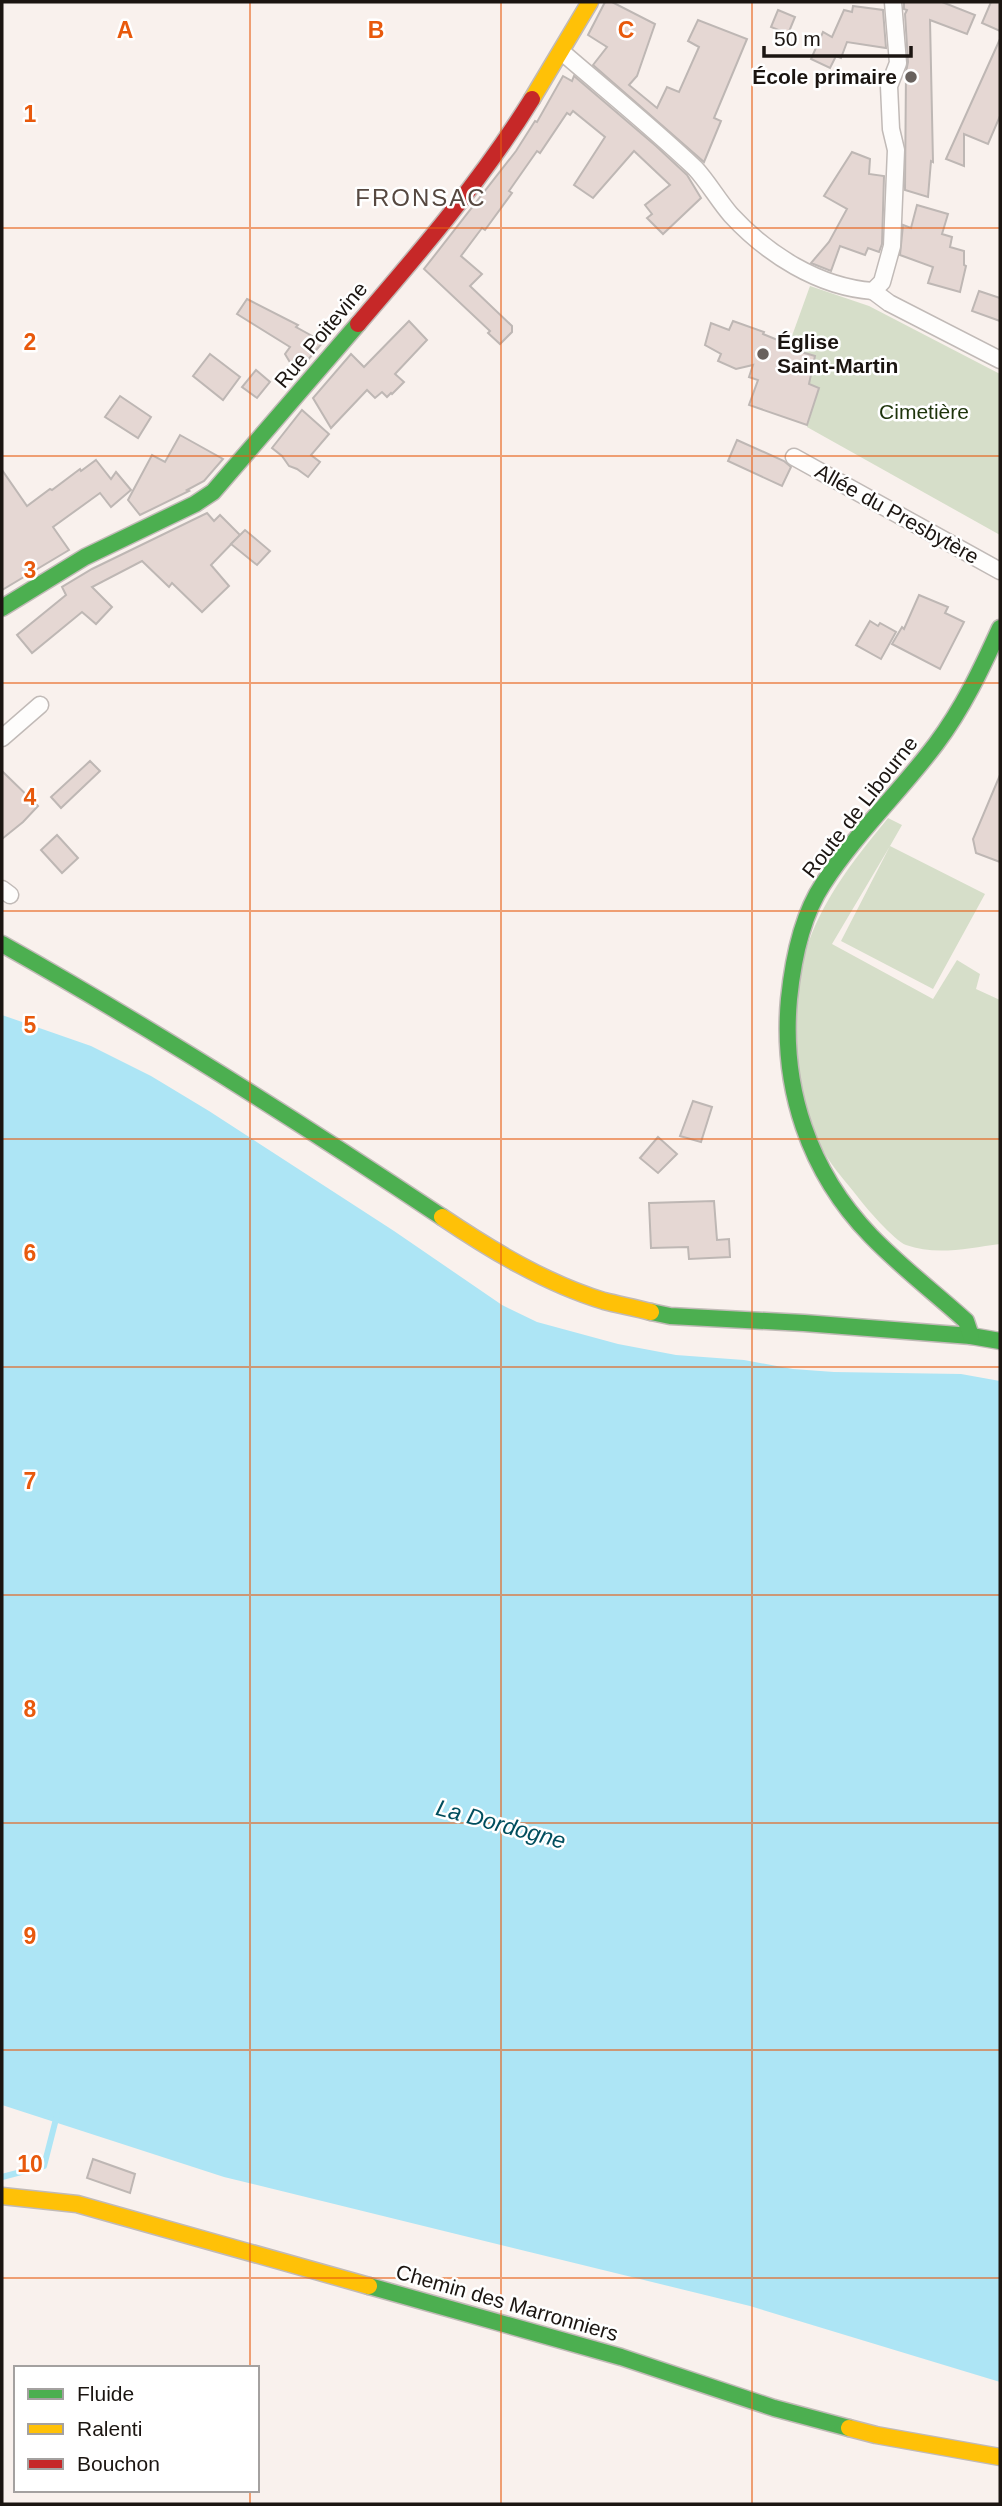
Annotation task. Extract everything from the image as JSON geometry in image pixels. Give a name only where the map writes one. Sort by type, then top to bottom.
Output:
[{"type":"street","name":"Rue Poitevine","points":[[2,608],[85,557],[195,504],[213,492],[424,247],[505,143],[590,2]]},
{"type":"street","points":[[873,291],[882,282],[892,246],[896,150],[891,129],[889,86],[898,63],[893,2]]},
{"type":"street","points":[[562,52],[697,170],[731,214],[758,242],[804,272],[851,290],[873,291],[889,303],[1000,360]]},
{"type":"street","name":"Allée du Presbytère","points":[[794,457],[1000,571]]},
{"type":"street","name":"Route de Libourne","points":[[971,1336],[966,1321],[873,1238],[826,1180],[798,1119],[789,1070],[786,1020],[792,970],[803,930],[820,887],[937,742],[969,691],[1000,628]]},
{"type":"street","points":[[2,738],[40,705]]},
{"type":"street","points":[[2,944],[107,1003],[295,1119],[475,1239],[542,1276],[601,1300],[670,1316],[804,1323],[971,1336],[1000,1341]]},
{"type":"street","name":"Chemin des Marronniers","points":[[2,2196],[77,2204],[621,2357],[774,2409],[876,2435],[1000,2457]]},
{"type":"green space","name":"Cimetière","points":[[810,286],[869,306],[1000,374],[1000,535],[807,427],[819,388],[806,383],[812,357],[788,347]]},
{"type":"green space","points":[[888,818],[902,825],[832,944],[933,999],[957,960],[980,974],[976,989],[1000,1000],[1000,1244],[941,1251],[917,1248],[901,1242],[866,1208],[829,1160],[805,1103],[799,1074],[795,1016],[803,959],[812,933],[836,887]]},
{"type":"green space","points":[[890,846],[985,894],[933,989],[841,941]]},
{"type":"water","name":"La Dordogne","points":[[2,1015],[91,1046],[151,1076],[394,1231],[502,1305],[537,1322],[618,1344],[676,1355],[744,1360],[793,1369],[961,1374],[1000,1381],[1000,2382],[750,2306],[224,2177],[2,2105]]},
{"type":"building","points":[[605,2],[612,2],[655,24],[637,76],[629,85],[657,108],[667,87],[679,92],[699,47],[688,41],[698,20],[747,39],[714,118],[721,121],[704,162],[593,65],[607,47],[588,35]]},
{"type":"building","points":[[904,2],[942,2],[975,15],[967,34],[930,20],[933,162],[931,161],[928,197],[905,190],[908,62],[907,10],[904,9]]},
{"type":"building","points":[[991,2],[1000,2],[1000,31],[982,23]]},
{"type":"building","points":[[853,6],[883,10],[886,48],[847,42],[841,58],[836,56],[830,68],[811,59],[823,32],[832,37],[844,10],[852,12]]},
{"type":"building","points":[[778,10],[795,17],[788,34],[771,27]]},
{"type":"building","points":[[1000,39],[1000,116],[988,144],[964,134],[964,166],[946,159]]},
{"type":"building","points":[[563,76],[572,81],[574,76],[656,146],[687,175],[701,198],[663,234],[647,218],[652,214],[645,205],[670,185],[634,151],[593,198],[574,185],[605,137],[573,111],[570,115],[567,113],[540,153],[537,151],[509,191],[512,193],[485,230],[482,228],[461,256],[482,274],[470,286],[512,326],[512,332],[500,344],[488,333],[490,331],[424,269],[516,151],[535,121],[537,122]]},
{"type":"building","points":[[852,152],[870,159],[869,174],[884,176],[882,244],[879,252],[868,248],[865,255],[840,246],[831,271],[811,263],[829,242],[847,209],[824,196]]},
{"type":"building","points":[[917,205],[948,214],[942,234],[952,237],[950,247],[964,251],[966,266],[960,292],[928,283],[933,267],[900,255],[903,225],[911,228]]},
{"type":"building","points":[[979,291],[1000,298],[1000,321],[972,311]]},
{"type":"building","points":[[247,299],[298,325],[296,327],[323,342],[301,368],[291,364],[285,354],[290,347],[237,314]]},
{"type":"building","points":[[409,321],[427,340],[395,374],[404,382],[387,397],[382,392],[375,398],[367,390],[331,428],[313,398],[351,354],[364,367]]},
{"type":"building","name":"Église Saint-Martin","points":[[733,321],[790,343],[788,348],[815,356],[809,384],[819,388],[807,425],[749,405],[758,380],[749,377],[753,365],[736,369],[718,361],[721,354],[705,345],[711,323],[729,330]]},
{"type":"building","points":[[210,354],[240,377],[223,400],[193,376]]},
{"type":"building","points":[[256,370],[270,382],[257,398],[242,387]]},
{"type":"building","points":[[120,396],[151,417],[138,438],[105,417]]},
{"type":"building","points":[[302,410],[329,434],[311,455],[320,462],[308,477],[289,466],[272,448]]},
{"type":"building","points":[[180,435],[223,459],[204,481],[140,515],[128,500],[152,455],[165,462]]},
{"type":"building","points":[[737,440],[784,461],[791,467],[782,486],[728,461]]},
{"type":"building","points":[[96,460],[111,479],[116,472],[131,490],[111,507],[100,493],[53,527],[69,550],[2,590],[2,470],[27,506]]},
{"type":"building","points":[[207,513],[214,521],[220,515],[240,535],[211,565],[229,586],[202,612],[172,583],[169,587],[142,561],[92,587],[112,607],[96,624],[82,612],[32,653],[17,635],[66,595],[62,587],[92,569]]},
{"type":"building","points":[[245,530],[270,551],[257,565],[231,544]]},
{"type":"building","points":[[919,595],[948,607],[945,613],[964,622],[940,669],[892,644],[902,627],[904,629]]},
{"type":"building","points":[[870,621],[896,632],[881,659],[856,645]]},
{"type":"building","points":[[90,761],[100,771],[61,808],[51,797]]},
{"type":"building","points":[[2,771],[38,806],[2,839]]},
{"type":"building","points":[[1000,775],[1000,862],[976,853],[973,839]]},
{"type":"building","points":[[57,835],[78,858],[62,873],[41,850]]},
{"type":"building","points":[[693,1101],[712,1107],[701,1142],[680,1136]]},
{"type":"building","points":[[658,1137],[677,1154],[658,1173],[640,1158]]},
{"type":"building","points":[[714,1201],[717,1240],[729,1239],[730,1257],[689,1259],[688,1247],[651,1248],[649,1203]]},
{"type":"building","points":[[93,2159],[135,2174],[130,2193],[87,2178]]},
{"type":"waterway","points":[[2,2177],[44,2166],[57,2115]]},
{"type":"traffic: fast","points":[[2,608],[85,557],[195,504],[213,492],[358,324]]},
{"type":"traffic: fast","points":[[971,1336],[966,1321],[871,1236],[849,1211],[831,1184],[804,1127],[795,1096],[790,1065],[789,999],[799,939],[815,897],[850,847],[946,730],[971,688],[1000,628]]},
{"type":"traffic: fast","points":[[2,944],[225,1076],[442,1217]]},
{"type":"traffic: fast","points":[[651,1312],[670,1316],[971,1336],[1000,1341]]},
{"type":"traffic: fast","points":[[369,2286],[621,2357],[774,2408],[849,2428]]},
{"type":"traffic: slow","points":[[532,99],[590,2]]},
{"type":"traffic: slow","points":[[442,1217],[541,1276],[604,1301],[651,1312]]},
{"type":"traffic: slow","points":[[2,2196],[77,2204],[369,2286]]},
{"type":"traffic: slow","points":[[849,2428],[1000,2457]]},
{"type":"traffic: jam","points":[[358,324],[471,187],[532,99]]},
{"type":"place","name":"École primaire","points":[[911,77]]},
{"type":"place","name":"Église Saint-Martin","points":[[763,354]]},
{"type":"district","name":"FRONSAC","points":[[421,198]]}]
